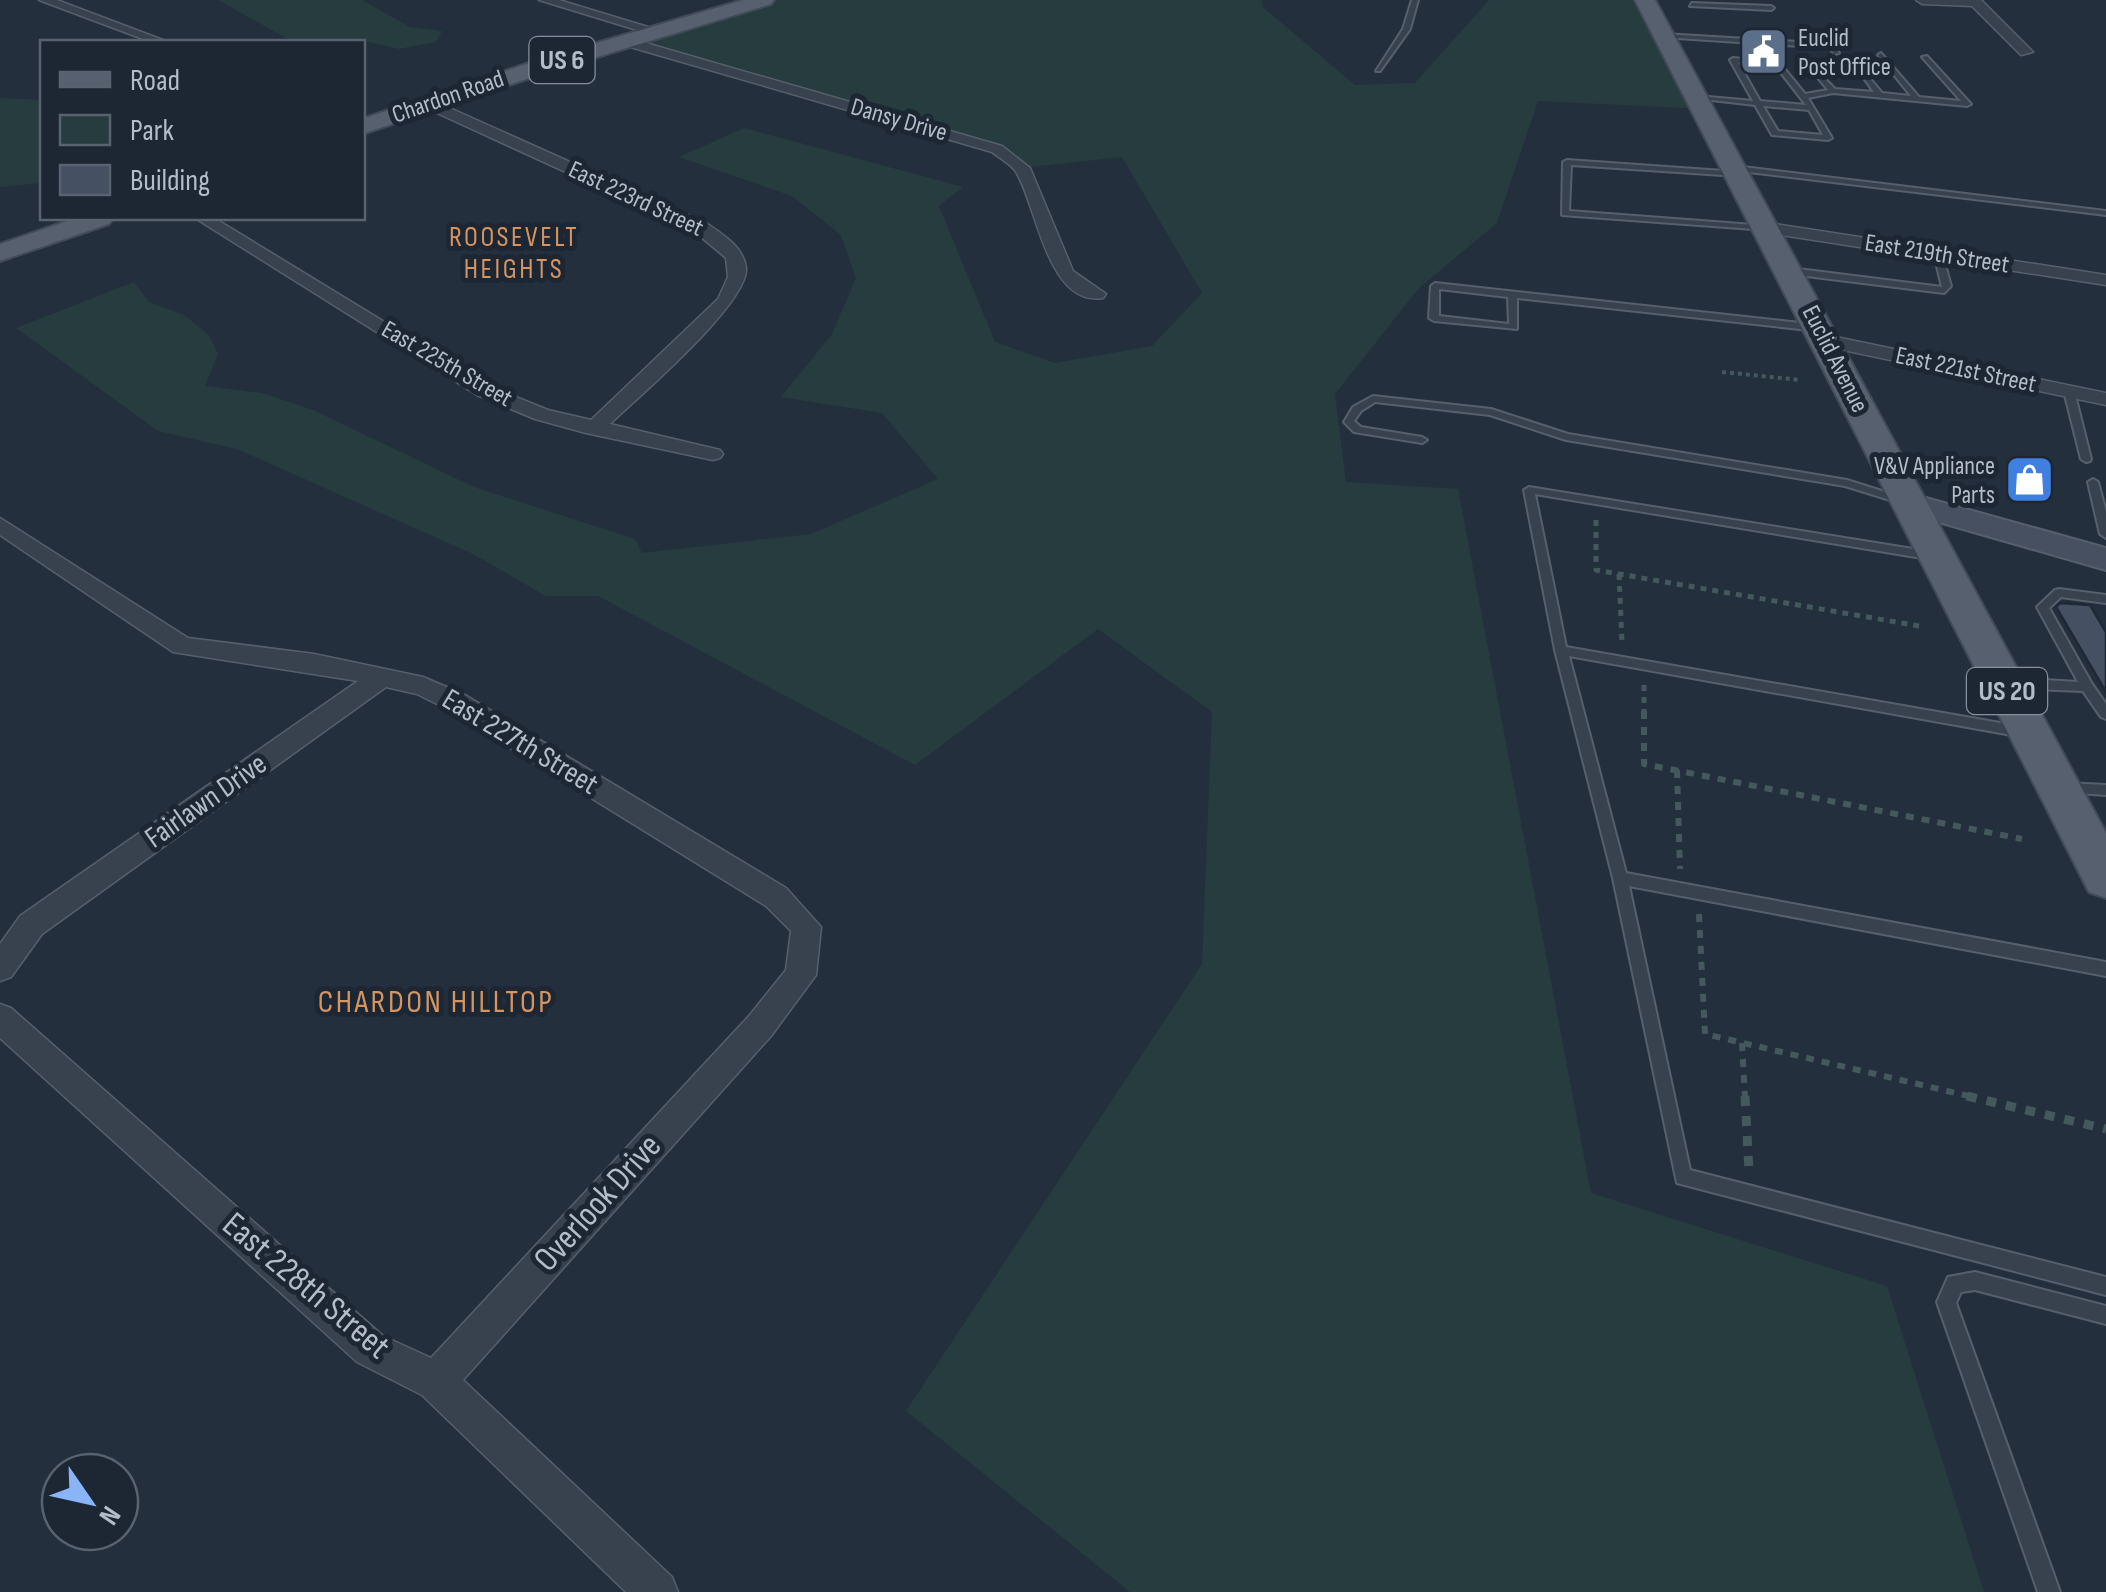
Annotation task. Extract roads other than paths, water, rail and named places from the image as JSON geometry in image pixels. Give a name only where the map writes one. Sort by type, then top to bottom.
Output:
[{"type":"main road","name":"Chardon Road","points":[[368,121],[764,0]]},
{"type":"main road","name":"Euclid Avenue","points":[[1645,0],[2106,878]]},
{"type":"main road","points":[[0,252],[94,220]]},
{"type":"street","points":[[45,0],[156,40]]},
{"type":"street","points":[[544,0],[657,32]]},
{"type":"street","points":[[1922,0],[1974,1],[2026,52]]},
{"type":"street","name":"Dansy Drive","points":[[625,41],[997,149],[1022,168],[1066,274],[1096,294]]},
{"type":"street","name":"East 223rd Street","points":[[429,104],[700,227],[733,253],[740,270],[725,302],[594,428]]},
{"type":"street","name":"East 225th Street","points":[[207,220],[484,391],[542,416],[714,454]]},
{"type":"street","name":"East 219th Street","points":[[1768,228],[2106,280]]},
{"type":"street","name":"East 221st Street","points":[[1822,334],[2106,399]]},
{"type":"street","points":[[1908,503],[2106,558]]},
{"type":"street","name":"East 227th Street","points":[[0,525],[182,646],[314,663],[423,686],[456,702],[776,897],[806,926],[801,975],[760,1026]]},
{"type":"street","name":"Fairlawn Drive","points":[[0,968],[32,925],[381,678]]},
{"type":"street","name":"East 228th Street","points":[[0,1018],[370,1350],[436,1381],[657,1592]]},
{"type":"street","name":"Overlook Drive","points":[[436,1381],[760,1026]]},
{"type":"lane","points":[[1378,70],[1403,38],[1415,0]]},
{"type":"lane","points":[[1692,5],[1771,8]]},
{"type":"lane","points":[[1664,36],[1832,46],[1836,52]]},
{"type":"lane","points":[[1881,56],[1917,99]]},
{"type":"lane","points":[[1803,97],[1832,91],[1967,104],[1925,57]]},
{"type":"lane","points":[[1734,60],[1777,63],[1803,97],[1828,138],[1776,133],[1734,60]]},
{"type":"lane","points":[[1861,70],[1880,94]]},
{"type":"lane","points":[[1817,73],[1832,91]]},
{"type":"lane","points":[[1698,98],[1812,108]]},
{"type":"lane","points":[[1768,228],[1565,213],[1568,162],[1737,171],[2106,213]]},
{"type":"lane","points":[[1790,271],[1944,290],[1947,286],[1938,254]]},
{"type":"lane","points":[[1512,294],[1514,327],[1434,318],[1435,286],[1512,294],[1822,334]]},
{"type":"lane","points":[[2069,391],[2086,458]]},
{"type":"lane","points":[[1422,440],[1358,430],[1349,422],[1357,409],[1373,399],[1491,412],[1566,437],[1847,483],[1908,503]]},
{"type":"lane","points":[[2093,482],[2106,534]]},
{"type":"lane","points":[[1936,557],[1528,490],[1561,650],[1620,878],[1683,1178],[2106,1286]]},
{"type":"lane","points":[[2106,599],[2059,593],[2043,607],[2106,714]]},
{"type":"lane","points":[[1561,650],[2029,733]]},
{"type":"lane","points":[[2003,683],[2087,687]]},
{"type":"lane","points":[[2058,787],[2106,790]]},
{"type":"lane","points":[[1620,878],[2106,969]]},
{"type":"lane","points":[[2048,1592],[1946,1302],[1955,1284],[1975,1281],[2106,1315]]},
{"type":"place","name":"Euclid Post Office","points":[[1763,52]]},
{"type":"place","name":"V&V Appliance Parts","points":[[2030,480]]},
{"type":"district","name":"ROOSEVELT HEIGHTS","points":[[514,253]]},
{"type":"district","name":"CHARDON HILLTOP","points":[[436,1002]]}]
